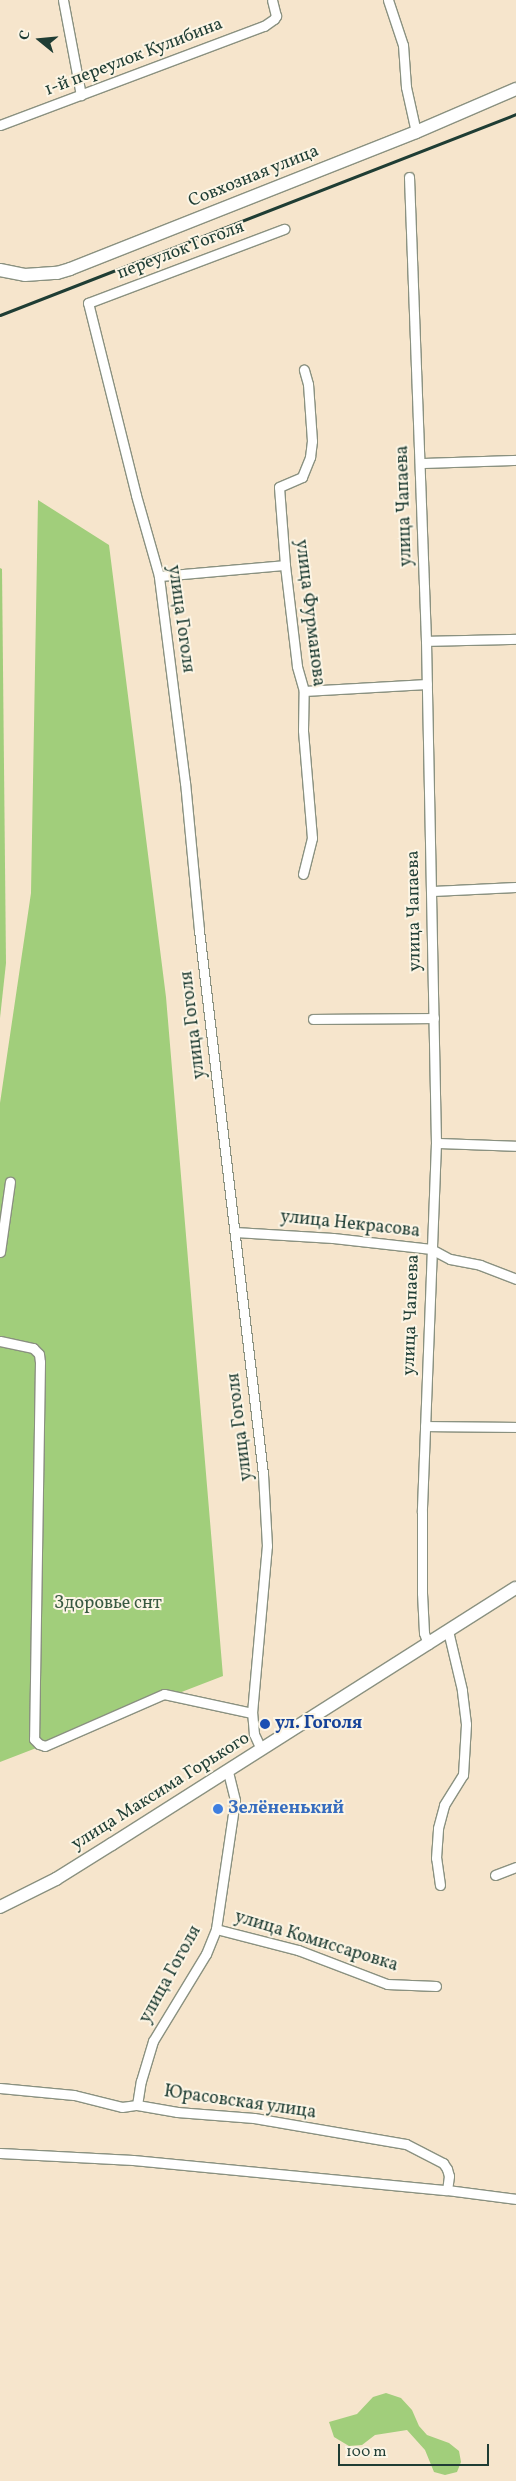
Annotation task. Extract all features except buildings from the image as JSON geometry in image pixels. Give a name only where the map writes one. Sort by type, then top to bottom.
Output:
[{"type":"street","points":[[62,0],[80,95]]},
{"type":"street","name":"1-й переулок Кулибина","points":[[0,125],[264,26],[274,20],[276,16],[272,0]]},
{"type":"street","points":[[388,0],[403,45],[406,87],[416,132]]},
{"type":"street","name":"Совхозная улица","points":[[0,270],[25,275],[57,273],[70,269],[416,132],[516,89]]},
{"type":"street","name":"улица Чапаева","points":[[409,177],[411,282],[426,641],[436,1143],[422,1512],[422,1594],[424,1633],[428,1644]]},
{"type":"street","name":"переулок Гоголя","points":[[88,303],[284,229]]},
{"type":"street","name":"улица Гоголя","points":[[88,303],[136,495],[160,576],[264,1474],[266,1526],[252,1713],[254,1734],[260,1749]]},
{"type":"street","name":"улица Фурманова","points":[[303,874],[312,838],[303,730],[304,691],[297,666],[285,565],[279,488],[302,477],[310,457],[312,441],[308,384],[304,370]]},
{"type":"street","points":[[420,463],[516,460]]},
{"type":"street","points":[[160,576],[285,565]]},
{"type":"street","points":[[426,641],[516,639]]},
{"type":"street","points":[[304,691],[427,684]]},
{"type":"street","points":[[432,891],[516,887]]},
{"type":"street","points":[[313,1019],[434,1018]]},
{"type":"street","points":[[436,1143],[516,1146]]},
{"type":"street","points":[[0,1252],[10,1182]]},
{"type":"street","name":"улица Некрасова","points":[[235,1232],[333,1238],[431,1249],[450,1258],[480,1265],[516,1279]]},
{"type":"street","points":[[0,1341],[33,1348],[39,1354],[40,1362],[34,1739],[38,1744],[45,1746],[164,1694],[252,1713]]},
{"type":"street","points":[[425,1426],[516,1427]]},
{"type":"street","name":"улица Максима Горького","points":[[0,1907],[56,1879],[516,1588]]},
{"type":"street","points":[[440,1885],[436,1858],[438,1828],[444,1805],[462,1775],[466,1724],[462,1690],[448,1631]]},
{"type":"street","name":"улица Гоголя","points":[[137,2105],[141,2081],[153,2041],[206,1954],[216,1930],[235,1800],[228,1771]]},
{"type":"street","points":[[496,1875],[516,1867]]},
{"type":"street","name":"улица Комиссаровка","points":[[216,1930],[298,1950],[387,1984],[436,1986]]},
{"type":"street","name":"Юрасовская улица","points":[[0,2088],[74,2095],[122,2107],[137,2105],[178,2112],[254,2118],[406,2144],[443,2163],[448,2168],[447,2190]]},
{"type":"street","points":[[0,2153],[133,2160],[447,2190],[516,2199]]},
{"type":"green space","name":"Здоровье снт","points":[[38,500],[109,545],[166,997],[223,1676],[0,1762],[0,1103],[31,893]]},
{"type":"green space","points":[[0,568],[2,569],[6,963],[0,1018]]},
{"type":"green space","points":[[386,2393],[401,2398],[412,2410],[419,2426],[427,2435],[449,2443],[459,2451],[461,2462],[457,2472],[445,2475],[434,2472],[425,2450],[407,2430],[375,2435],[362,2445],[349,2446],[334,2437],[329,2422],[357,2414],[373,2397]]},
{"type":"railway","points":[[0,315],[516,114]]},
{"type":"place","name":"ул. Гоголя","points":[[265,1724]]},
{"type":"place","name":"Зелёненький","points":[[218,1809]]}]
